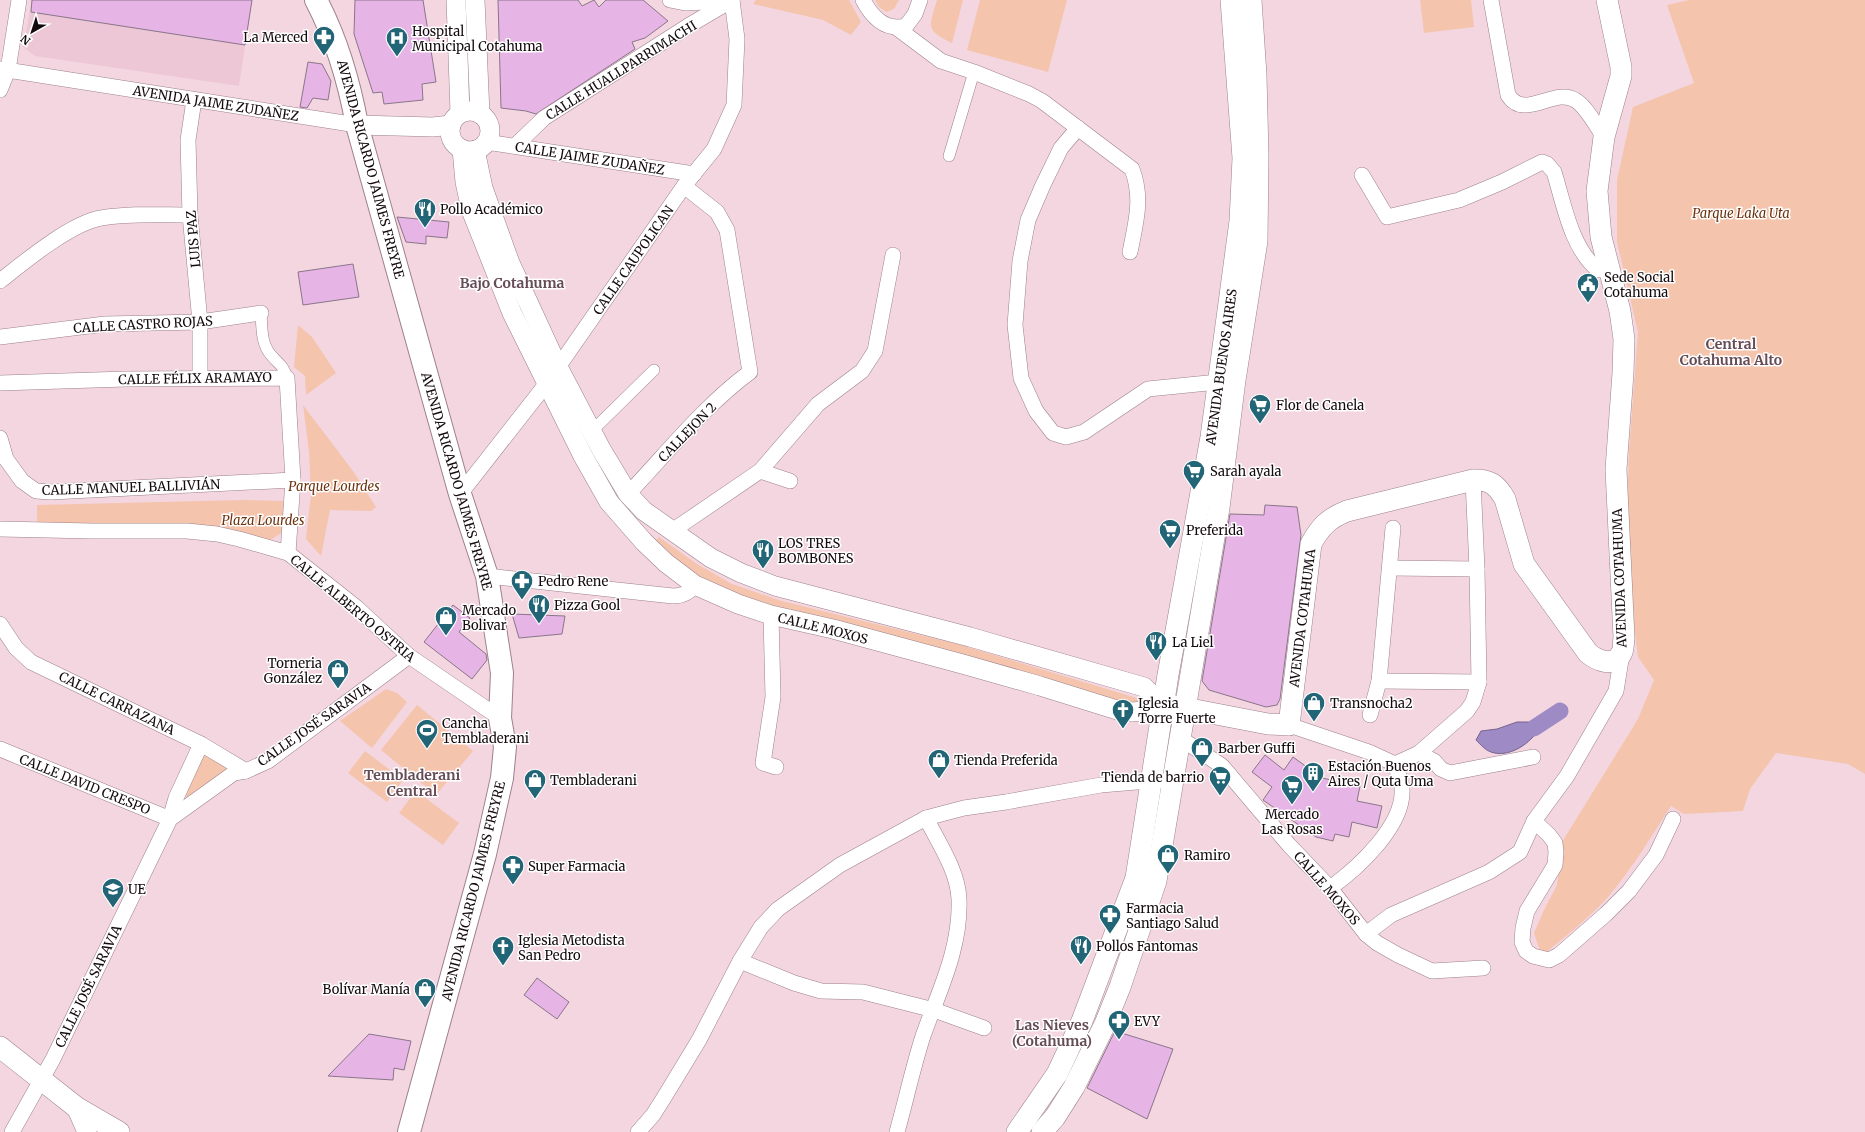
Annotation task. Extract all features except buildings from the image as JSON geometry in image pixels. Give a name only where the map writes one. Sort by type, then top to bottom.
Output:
[{"type":"main road","name":"AVENIDA RICARDO JAIMES FREYRE","points":[[316,0],[342,59],[352,94],[357,125],[460,494],[487,576],[502,673],[500,718],[505,747],[502,778],[485,854],[409,1132]]},
{"type":"main road","name":"AVENIDA BUENOS AIRES","points":[[1017,1132],[1057,1074],[1082,1022],[1136,878],[1162,703],[1202,492],[1240,221],[1243,158],[1231,0]]},
{"type":"main road","name":"AVENIDA BUENOS AIRES","points":[[1042,1132],[1074,1087],[1099,1038],[1120,987],[1156,881],[1219,508],[1235,380],[1257,241],[1256,83],[1251,0]]},
{"type":"main road","name":"AVENIDA COTAHUMA","points":[[1289,725],[1311,544],[1317,532],[1324,523],[1347,511],[1473,480],[1484,480],[1493,483],[1500,491],[1505,499],[1524,564],[1588,653],[1597,660],[1603,662],[1616,659],[1622,654],[1624,638],[1616,469],[1624,339],[1620,311],[1601,237],[1597,191],[1604,137],[1621,76],[1621,67],[1607,0]]},
{"type":"main road","points":[[1162,703],[1268,724],[1289,725]]},
{"type":"main road","points":[[0,1047],[76,1108],[119,1132]]},
{"type":"street","points":[[0,90],[19,0]]},
{"type":"street","points":[[456,0],[449,125],[452,140],[474,147]]},
{"type":"street","points":[[475,0],[480,114]]},
{"type":"street","points":[[670,0],[685,3],[732,0]]},
{"type":"street","name":"CALLE HUALLPARRIMACHI","points":[[515,146],[544,118],[688,26],[732,0]]},
{"type":"street","name":"CALLE CAUPOLICAN","points":[[460,494],[547,383],[684,186],[714,149],[734,105],[737,40],[732,0]]},
{"type":"street","points":[[863,0],[876,19],[897,28],[941,61],[974,72],[1029,94],[1055,110],[1132,169],[1138,184],[1138,206],[1130,252]]},
{"type":"street","points":[[897,28],[906,26],[915,14],[920,0]]},
{"type":"street","points":[[1491,0],[1508,95],[1512,100],[1524,106],[1566,97],[1574,100],[1604,137]]},
{"type":"street","name":"AVENIDA JAIME ZUDAÑEZ","points":[[4,69],[357,125],[449,125]]},
{"type":"street","points":[[948,156],[974,72]]},
{"type":"street","name":"LUIS PAZ","points":[[194,100],[188,140],[190,215],[200,322],[200,377]]},
{"type":"street","points":[[449,125],[470,111],[480,114],[488,124],[490,130],[474,147]]},
{"type":"street","points":[[1078,128],[1061,148],[1043,185],[1028,220],[1020,261],[1015,325],[1021,378],[1036,411],[1053,434],[1066,437],[1084,432],[1148,389],[1218,382]]},
{"type":"street","name":"CALLE JAIME ZUDAÑEZ","points":[[474,147],[515,146],[694,174]]},
{"type":"street","points":[[474,147],[483,188],[502,242],[558,367],[628,494],[644,511],[711,558],[741,573],[775,586],[976,639],[1144,687],[1162,703]]},
{"type":"street","name":"CALLE MOXOS","points":[[474,147],[465,182],[471,210],[512,313],[583,456],[609,502],[644,542],[666,563],[695,584],[738,604],[771,615],[833,629],[973,667],[1117,710],[1132,712],[1145,711],[1162,703]]},
{"type":"street","points":[[1362,175],[1387,217],[1459,200],[1502,182],[1542,162],[1547,164],[1554,172],[1579,249],[1589,262],[1598,270],[1610,269]]},
{"type":"street","name":"CALLEJON 2","points":[[628,494],[707,410],[750,372],[728,230],[717,212],[684,186]]},
{"type":"street","points":[[0,281],[43,248],[76,228],[100,218],[135,214],[190,215]]},
{"type":"street","points":[[672,531],[760,471],[818,404],[862,371],[875,351],[893,255]]},
{"type":"street","name":"CALLE CASTRO ROJAS","points":[[0,337],[105,324],[200,322],[261,313],[263,339],[266,348],[270,355],[282,364],[287,378]]},
{"type":"street","points":[[592,431],[654,370]]},
{"type":"street","name":"CALLE FÉLIX ARAMAYO","points":[[0,383],[200,377],[287,378],[293,480],[288,553]]},
{"type":"street","name":"CALLE MANUEL BALLIVIÁN","points":[[0,438],[6,459],[22,481],[36,491],[51,492],[293,480]]},
{"type":"street","points":[[760,471],[790,481]]},
{"type":"street","points":[[1395,764],[1419,753],[1467,711],[1473,702],[1479,682],[1478,569],[1473,480]]},
{"type":"street","points":[[1370,715],[1379,681],[1393,528]]},
{"type":"street","name":"CALLE ALBERTO OSTRIA","points":[[0,529],[187,531],[232,537],[288,553],[356,607],[409,656],[500,718]]},
{"type":"street","points":[[1390,568],[1478,569]]},
{"type":"street","points":[[487,576],[673,596],[682,596],[695,584]]},
{"type":"street","points":[[771,615],[773,697],[763,763],[776,767]]},
{"type":"street","name":"CALLE CARRAZANA","points":[[0,624],[16,648],[32,662],[201,744],[246,771]]},
{"type":"street","points":[[1366,934],[1392,914],[1489,872],[1520,852],[1534,821],[1567,776],[1616,692],[1620,679],[1622,654]]},
{"type":"street","name":"CALLE JOSÉ SARAVIA","points":[[12,1132],[42,1080],[170,819],[234,773],[246,771],[268,761],[409,656]]},
{"type":"street","points":[[1379,681],[1479,682]]},
{"type":"street","points":[[1289,725],[1369,752],[1395,764],[1402,787],[1401,801],[1397,816],[1388,832],[1348,875],[1330,888]]},
{"type":"street","name":"CALLE MOXOS","points":[[1180,738],[1222,766],[1289,845],[1330,888],[1366,934],[1377,943],[1398,955],[1432,970],[1483,968]]},
{"type":"street","points":[[170,819],[176,798],[201,744]]},
{"type":"street","name":"CALLE DAVID CRESPO","points":[[0,749],[170,819]]},
{"type":"street","points":[[1419,753],[1434,761],[1441,769],[1450,773],[1533,757]]},
{"type":"street","points":[[638,1132],[653,1115],[665,1096],[721,1000],[740,961],[761,926],[778,909],[840,865],[926,818],[964,808],[1101,785],[1173,778]]},
{"type":"street","points":[[897,1132],[924,1036],[947,972],[957,933],[959,898],[953,872],[926,818]]},
{"type":"street","points":[[1534,821],[1555,843],[1555,865],[1528,911],[1522,928],[1522,942],[1526,951],[1533,956],[1549,960],[1559,955],[1606,914],[1629,891],[1656,855],[1673,819]]},
{"type":"street","points":[[740,961],[794,983],[821,991],[863,992],[934,1010],[984,1028]]},
{"type":"street","points":[[76,1108],[87,1132]]},
{"type":"shaded area","points":[[32,0],[252,0],[239,86],[35,56],[23,47]]},
{"type":"shaded area","points":[[1517,722],[1529,722],[1537,732],[1523,746],[1511,752],[1491,752],[1476,740],[1481,731],[1497,729]]},
{"type":"green space","points":[[756,0],[849,0],[861,22],[851,35],[823,20],[753,4]]},
{"type":"green space","points":[[875,0],[899,0],[894,9],[886,12],[879,7]]},
{"type":"green space","points":[[937,0],[963,0],[952,43],[937,35],[931,27],[932,16]]},
{"type":"green space","points":[[980,0],[1067,0],[1048,72],[967,50]]},
{"type":"green space","points":[[1420,0],[1471,0],[1474,27],[1424,33]]},
{"type":"green space","name":"Parque Laka Uta","points":[[1689,0],[1865,0],[1865,774],[1848,764],[1776,753],[1750,789],[1743,811],[1684,814],[1671,806],[1649,841],[1608,897],[1585,920],[1544,954],[1540,951],[1534,933],[1557,885],[1562,842],[1638,719],[1654,680],[1638,657],[1633,617],[1627,512],[1629,451],[1638,332],[1617,242],[1617,180],[1633,107],[1694,83],[1667,5]]},
{"type":"green space","points":[[298,325],[312,337],[336,373],[306,395],[305,376],[294,367]]},
{"type":"green space","name":"Parque Lourdes","points":[[303,405],[353,471],[376,507],[371,511],[330,510],[321,556],[306,539],[311,494],[309,452]]},
{"type":"green space","name":"Plaza Lourdes","points":[[242,500],[283,501],[283,524],[281,533],[269,541],[210,527],[179,523],[37,527],[37,505]]},
{"type":"green space","points":[[659,537],[697,564],[732,584],[782,601],[961,645],[1140,699],[1142,704],[1138,707],[774,608],[727,592],[693,574],[653,543]]},
{"type":"green space","points":[[386,689],[397,693],[407,702],[372,748],[340,721]]},
{"type":"green space","name":"Cancha Tembladerani","points":[[417,705],[473,751],[436,795],[381,750]]},
{"type":"green space","points":[[365,751],[403,780],[387,802],[348,773]]},
{"type":"green space","points":[[202,753],[228,764],[227,770],[187,797],[183,796]]},
{"type":"green space","points":[[416,791],[459,823],[443,845],[399,813]]},
{"type":"waterway","points":[[1534,728],[1560,711]]},
{"type":"place","name":"La Merced","points":[[324,56]]},
{"type":"place","name":"Hospital Municipal Cotahuma","points":[[397,58]]},
{"type":"place","name":"Pollo Académico","points":[[425,228]]},
{"type":"place","name":"Sede Social Cotahuma","points":[[1588,304]]},
{"type":"place","name":"Flor de Canela","points":[[1260,424]]},
{"type":"place","name":"Sarah ayala","points":[[1194,490]]},
{"type":"place","name":"Preferida","points":[[1170,550]]},
{"type":"place","name":"LOS TRES BOMBONES","points":[[763,570]]},
{"type":"place","name":"Pedro Rene","points":[[522,600]]},
{"type":"place","name":"Pizza Gool","points":[[539,624]]},
{"type":"place","name":"Mercado Bolivar","points":[[446,636]]},
{"type":"place","name":"La Liel","points":[[1156,662]]},
{"type":"place","name":"Torneria González","points":[[338,690]]},
{"type":"place","name":"Transnocha2","points":[[1314,722]]},
{"type":"place","name":"Iglesia Torre Fuerte","points":[[1123,730]]},
{"type":"place","name":"Cancha Tembladerani","points":[[427,750]]},
{"type":"place","name":"Barber Guffi","points":[[1202,768]]},
{"type":"place","name":"Tienda Preferida","points":[[939,780]]},
{"type":"place","name":"Estación Buenos Aires / Quta Uma","points":[[1313,792]]},
{"type":"place","name":"Tienda de barrio","points":[[1220,796]]},
{"type":"place","name":"Tembladerani","points":[[535,800]]},
{"type":"place","name":"Mercado Las Rosas","points":[[1292,806]]},
{"type":"place","name":"Ramiro","points":[[1168,874]]},
{"type":"place","name":"Super Farmacia","points":[[513,886]]},
{"type":"place","name":"UE","points":[[113,908]]},
{"type":"place","name":"Farmacia Santiago Salud","points":[[1110,934]]},
{"type":"place","name":"Iglesia Metodista San Pedro","points":[[503,966]]},
{"type":"place","name":"Pollos Fantomas","points":[[1081,966]]},
{"type":"place","name":"Bolívar Manía","points":[[425,1008]]},
{"type":"place","name":"EVY","points":[[1119,1040]]},
{"type":"district","name":"Bajo Cotahuma","points":[[512,283]]},
{"type":"district","name":"Central Cotahuma Alto","points":[[1731,352]]},
{"type":"district","name":"Tembladerani Central","points":[[412,784]]},
{"type":"district","name":"Las Nieves (Cotahuma)","points":[[1052,1034]]}]
